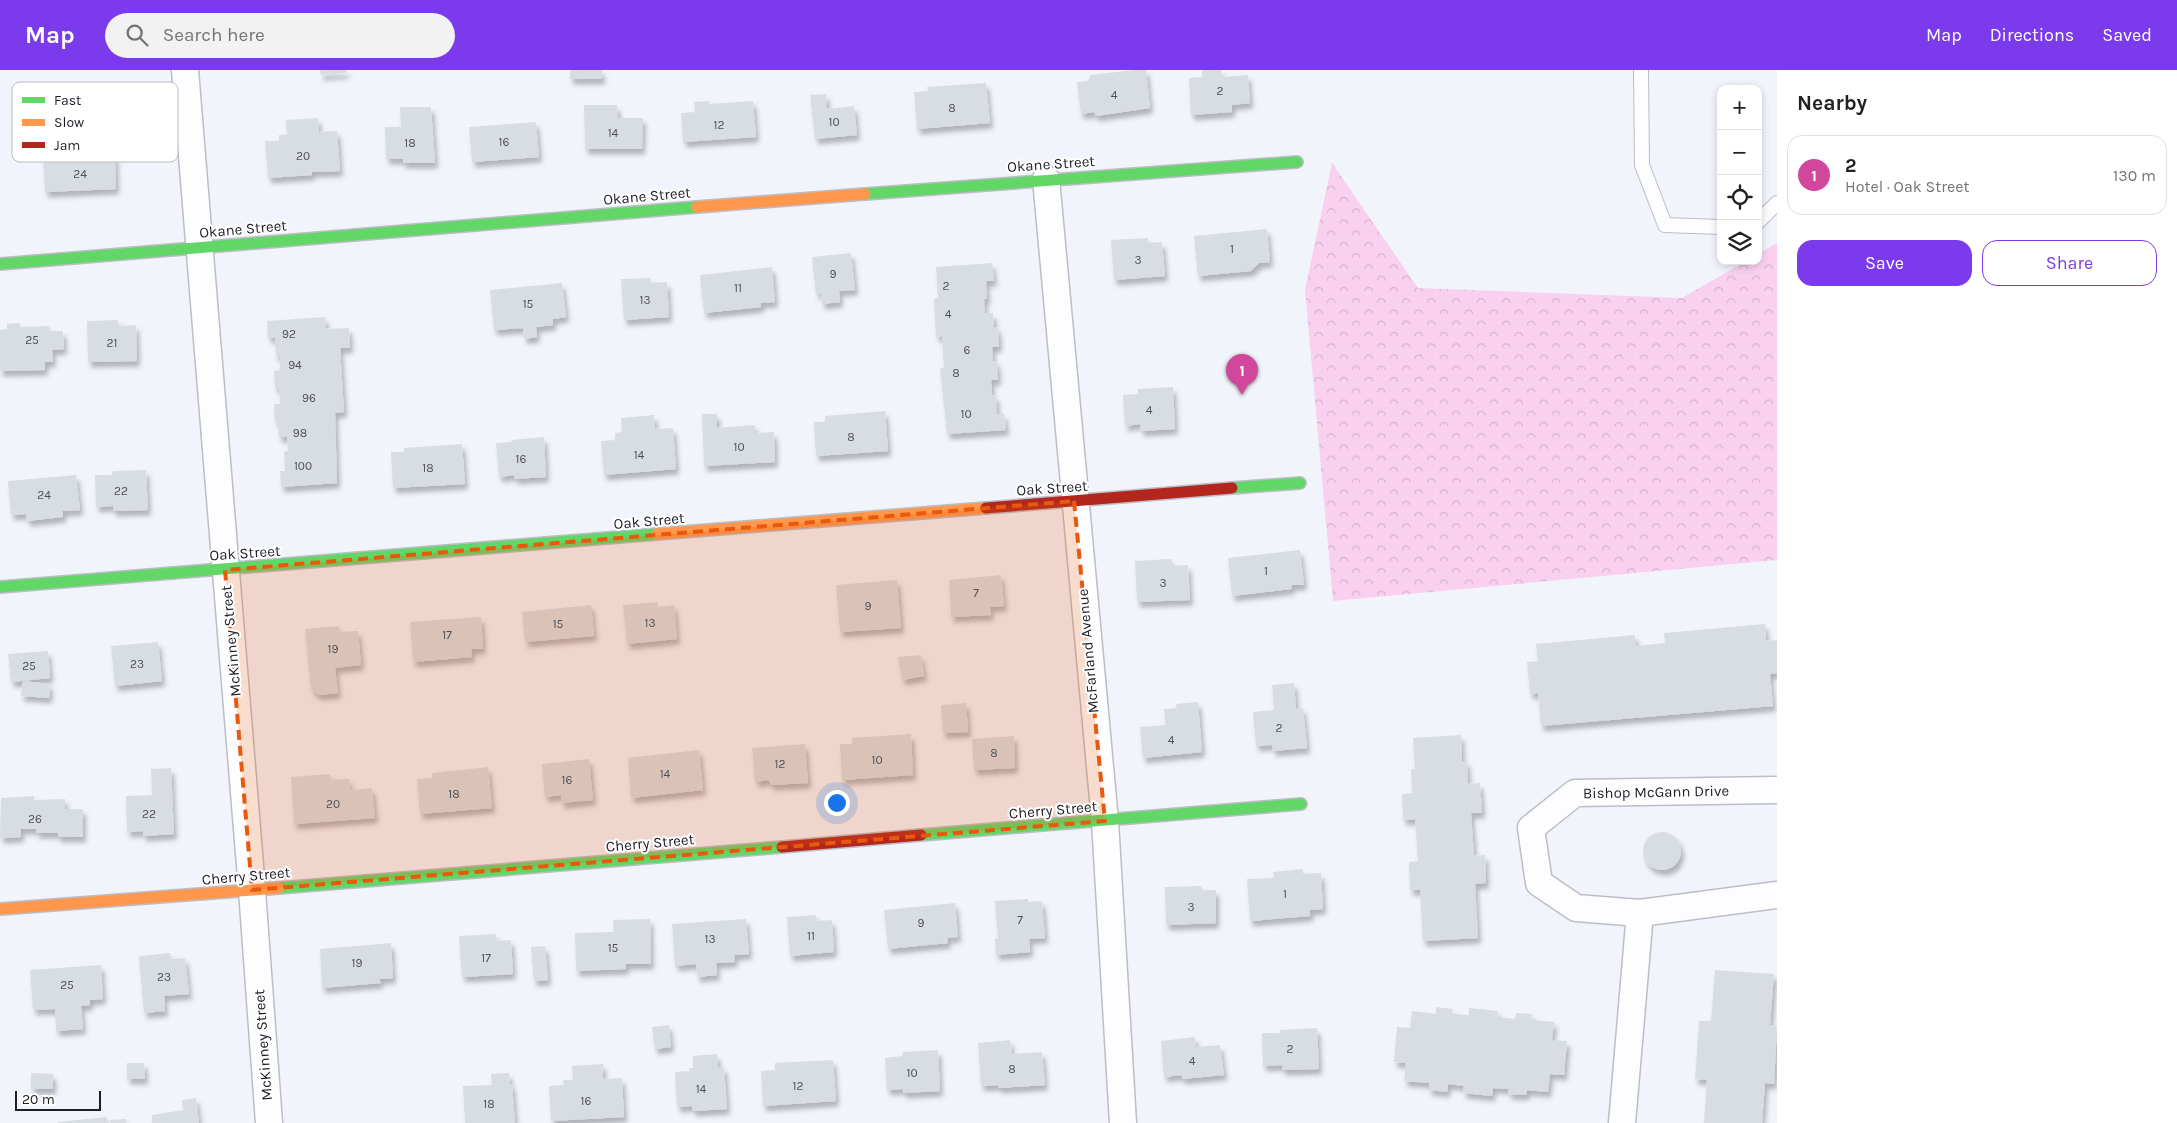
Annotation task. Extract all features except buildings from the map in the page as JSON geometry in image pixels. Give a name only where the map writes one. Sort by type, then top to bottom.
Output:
[{"type":"street","name":"McKinney Street","points":[[185,70],[252,890],[269,1123]]},
{"type":"street","name":"Okane Street","points":[[0,264],[1046,179],[1297,162]]},
{"type":"street","name":"McFarland Avenue","points":[[1046,179],[1074,501],[1105,821],[1123,1123]]},
{"type":"street","name":"Oak Street","points":[[0,586],[225,570],[1300,483]]},
{"type":"street","name":"Bishop McGann Drive","points":[[1777,790],[1575,793],[1531,828],[1539,883],[1576,908],[1640,913],[1777,895]]},
{"type":"street","name":"Cherry Street","points":[[0,909],[1301,804]]},
{"type":"street","points":[[1622,1123],[1640,913]]},
{"type":"lane","points":[[1641,70],[1642,165],[1665,225],[1717,227]]},
{"type":"lane","points":[[1760,220],[1777,203]]},
{"type":"highlighted area","points":[[1074,501],[1105,821],[252,890],[225,570]]},
{"type":"green space","points":[[1332,163],[1418,288],[1682,298],[1739,265],[1762,265],[1762,252],[1777,243],[1777,560],[1333,601],[1305,290]]},
{"type":"traffic: fast","points":[[865,194],[1297,162]]},
{"type":"traffic: fast","points":[[0,264],[697,207]]},
{"type":"traffic: fast","points":[[1232,488],[1300,483]]},
{"type":"traffic: fast","points":[[0,587],[657,534]]},
{"type":"traffic: fast","points":[[921,835],[1301,804]]},
{"type":"traffic: fast","points":[[279,888],[782,847]]},
{"type":"traffic: slow","points":[[697,207],[865,194]]},
{"type":"traffic: slow","points":[[657,534],[986,508]]},
{"type":"traffic: slow","points":[[0,909],[279,888]]},
{"type":"traffic: jam","points":[[986,508],[1232,488]]},
{"type":"traffic: jam","points":[[782,847],[921,835]]},
{"type":"place","name":"2","points":[[1242,395]]}]
